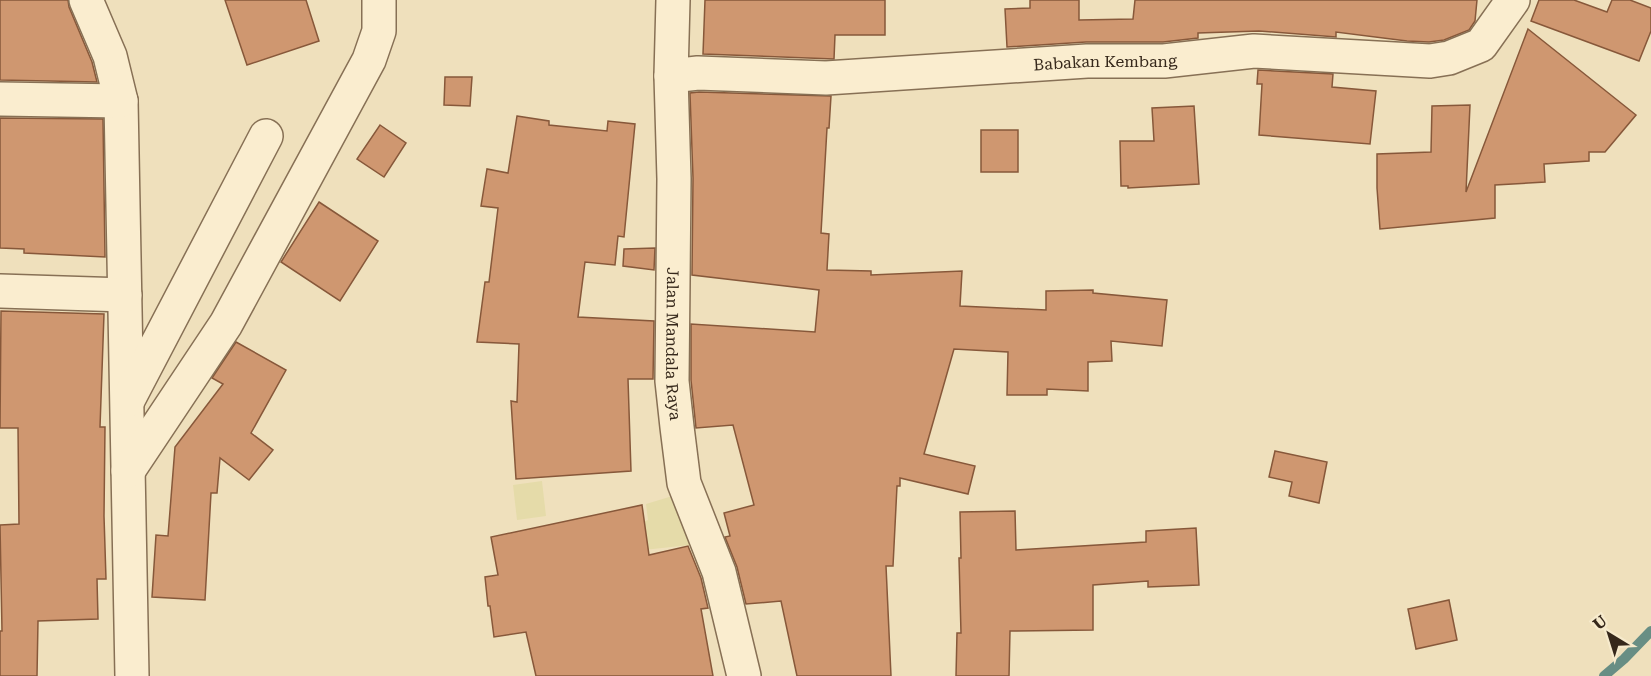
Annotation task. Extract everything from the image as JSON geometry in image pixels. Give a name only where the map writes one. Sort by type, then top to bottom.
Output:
[{"type":"street","points":[[86,0],[110,56],[121,101],[132,676]]},
{"type":"street","points":[[128,471],[226,324],[369,60],[379,31],[379,0]]},
{"type":"street","name":"Jalan Mandala Raya","points":[[673,0],[671,76],[674,179],[672,381],[676,427],[684,483],[719,572],[744,676]]},
{"type":"street","name":"Babakan Kembang","points":[[671,76],[698,73],[826,78],[1087,61],[1164,61],[1254,51],[1430,61],[1449,58],[1481,45],[1513,0]]},
{"type":"street","points":[[0,99],[121,101]]},
{"type":"street","points":[[126,404],[266,136]]},
{"type":"street","points":[[0,291],[125,295]]},
{"type":"shaded area","points":[[542,481],[546,516],[517,520],[513,485]]},
{"type":"shaded area","points":[[679,494],[690,545],[625,552],[622,530],[648,520],[646,504]]},
{"type":"building","points":[[0,0],[68,0],[92,62],[97,82],[0,80]]},
{"type":"building","points":[[225,0],[306,0],[319,41],[247,65]]},
{"type":"building","points":[[705,0],[885,0],[885,35],[835,35],[834,59],[703,54]]},
{"type":"building","points":[[1030,0],[1079,0],[1079,20],[1133,19],[1135,0],[1477,0],[1475,21],[1469,30],[1444,40],[1429,42],[1336,32],[1336,37],[1259,31],[1198,33],[1198,38],[1163,42],[1086,42],[1007,47],[1005,9],[1030,8]]},
{"type":"building","points":[[1539,0],[1574,0],[1607,12],[1612,0],[1630,0],[1651,8],[1651,31],[1639,61],[1531,21]]},
{"type":"building","points":[[1528,29],[1636,115],[1605,152],[1589,152],[1589,161],[1544,164],[1545,182],[1495,185],[1495,218],[1380,229],[1377,154],[1431,152],[1432,106],[1470,105],[1466,192]]},
{"type":"building","points":[[1258,70],[1333,74],[1332,87],[1376,91],[1370,144],[1259,135],[1262,84],[1257,84]]},
{"type":"building","points":[[445,77],[472,77],[470,106],[444,105]]},
{"type":"building","points":[[690,93],[831,96],[821,233],[829,234],[827,270],[871,271],[871,275],[962,271],[960,306],[1046,310],[1046,291],[1093,290],[1093,293],[1167,300],[1162,346],[1111,341],[1112,361],[1088,362],[1088,391],[1047,389],[1047,395],[1007,395],[1008,352],[954,349],[924,454],[975,466],[968,494],[900,478],[900,486],[897,486],[893,566],[886,566],[891,676],[797,676],[781,601],[746,604],[737,567],[725,537],[730,536],[724,513],[754,505],[733,425],[696,428],[691,380],[691,324],[815,332],[819,290],[692,275],[693,178]]},
{"type":"building","points":[[1194,106],[1199,184],[1128,188],[1128,186],[1121,186],[1120,141],[1154,141],[1152,108]]},
{"type":"building","points":[[517,116],[549,121],[549,125],[607,131],[608,121],[635,124],[624,237],[618,236],[615,265],[585,262],[578,317],[654,321],[653,379],[628,379],[631,471],[516,479],[511,401],[517,402],[519,344],[477,342],[485,282],[489,282],[498,208],[481,206],[487,169],[508,173]]},
{"type":"building","points":[[0,118],[103,119],[105,257],[24,253],[24,249],[0,248]]},
{"type":"building","points":[[380,125],[406,143],[384,177],[357,159]]},
{"type":"building","points":[[981,130],[1018,130],[1018,172],[981,172]]},
{"type":"building","points":[[319,202],[378,241],[340,301],[281,262]]},
{"type":"building","points":[[655,248],[654,270],[623,266],[624,249]]},
{"type":"building","points":[[1,311],[104,314],[100,427],[105,427],[106,579],[97,579],[98,619],[38,621],[37,676],[0,676],[0,631],[2,631],[0,525],[19,524],[18,428],[0,428]]},
{"type":"building","points":[[236,342],[286,370],[251,433],[273,450],[249,480],[220,458],[217,493],[211,493],[205,600],[152,597],[156,535],[168,536],[175,447],[223,384],[212,378]]},
{"type":"building","points":[[1275,451],[1327,462],[1319,503],[1289,496],[1292,482],[1269,477]]},
{"type":"building","points":[[642,505],[649,555],[688,546],[701,578],[708,608],[701,609],[713,676],[536,676],[526,632],[494,637],[485,577],[498,575],[491,537]]},
{"type":"building","points":[[1015,511],[1016,550],[1146,542],[1146,531],[1196,528],[1199,585],[1148,587],[1148,581],[1093,585],[1093,630],[1010,631],[1009,676],[956,676],[957,633],[961,633],[960,512]]},
{"type":"building","points":[[1449,600],[1457,640],[1416,649],[1408,609]]},
{"type":"waterway","points":[[1604,676],[1651,631]]}]
